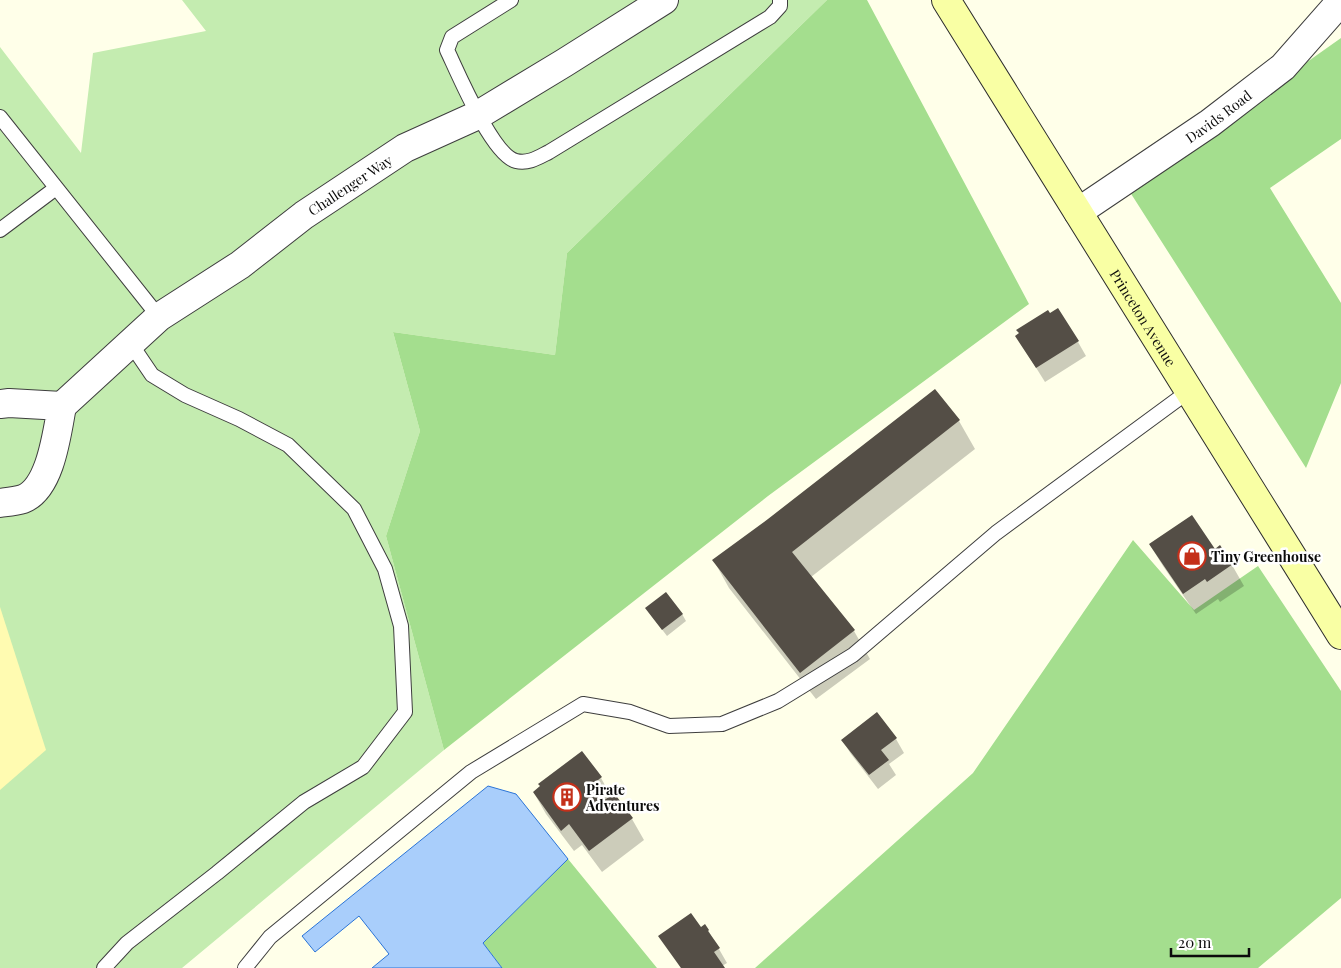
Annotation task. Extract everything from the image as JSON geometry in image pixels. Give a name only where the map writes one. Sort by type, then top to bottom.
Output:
[{"type":"main road","name":"Princeton Avenue","points":[[946,0],[1341,635]]},
{"type":"street","name":"Challenger Way","points":[[62,406],[159,317],[240,265],[304,215],[405,148],[478,115],[664,0]]},
{"type":"street","name":"Davids Road","points":[[1078,212],[1210,123],[1283,67],[1341,1]]},
{"type":"street","points":[[0,404],[62,406],[52,458],[37,489],[23,499],[0,503]]},
{"type":"lane","points":[[511,0],[452,37],[447,50],[478,115],[503,152],[515,161],[531,161],[549,152],[770,17],[780,6],[780,0]]},
{"type":"lane","points":[[0,117],[159,317]]},
{"type":"lane","points":[[0,230],[56,188]]},
{"type":"lane","points":[[104,968],[127,943],[304,802],[363,767],[405,712],[401,626],[385,569],[354,509],[288,445],[238,419],[185,395],[152,376],[131,344]]},
{"type":"lane","points":[[245,968],[270,937],[471,772],[583,704],[630,712],[669,726],[722,724],[778,701],[854,655],[996,533],[1189,391]]},
{"type":"green space","points":[[182,0],[827,0],[567,253],[555,355],[393,332],[420,431],[386,536],[444,750],[182,968],[0,968],[0,47],[81,153],[93,53],[206,31]]},
{"type":"green space","points":[[827,0],[867,0],[1029,304],[768,496],[444,750],[386,536],[420,431],[393,332],[555,355],[567,253]]},
{"type":"green space","points":[[1341,38],[1341,139],[1270,188],[1341,303],[1341,383],[1306,468],[1128,189]]},
{"type":"green space","points":[[1133,540],[1194,610],[1258,566],[1341,691],[1341,898],[1258,968],[755,968],[973,773]]},
{"type":"green space","points":[[568,859],[657,968],[502,968],[483,943]]},
{"type":"sand","points":[[0,607],[46,750],[0,790]]},
{"type":"water","points":[[488,786],[516,794],[568,859],[483,943],[502,968],[372,968],[389,954],[359,916],[315,952],[302,936]]},
{"type":"building","points":[[1058,308],[1079,341],[1036,368],[1015,336],[1019,333],[1016,330],[1048,310],[1050,313]]},
{"type":"building","points":[[935,389],[960,420],[792,552],[855,630],[800,673],[712,560],[768,519]]},
{"type":"building","name":"Tiny Greenhouse","points":[[1192,515],[1215,549],[1220,545],[1233,564],[1207,582],[1205,579],[1183,594],[1149,544]]},
{"type":"building","points":[[666,592],[683,614],[662,630],[645,608]]},
{"type":"building","points":[[877,712],[897,738],[881,750],[889,760],[869,775],[841,740]]},
{"type":"building","name":"Pirate Adventures","points":[[582,751],[602,777],[590,786],[602,802],[614,793],[633,818],[589,851],[569,824],[561,831],[533,792],[540,786],[538,784]]},
{"type":"building","points":[[691,913],[701,927],[705,924],[709,930],[720,948],[714,952],[725,968],[681,968],[658,936]]},
{"type":"place","name":"Tiny Greenhouse","points":[[1192,556]]},
{"type":"place","name":"Pirate Adventures","points":[[567,797]]}]
